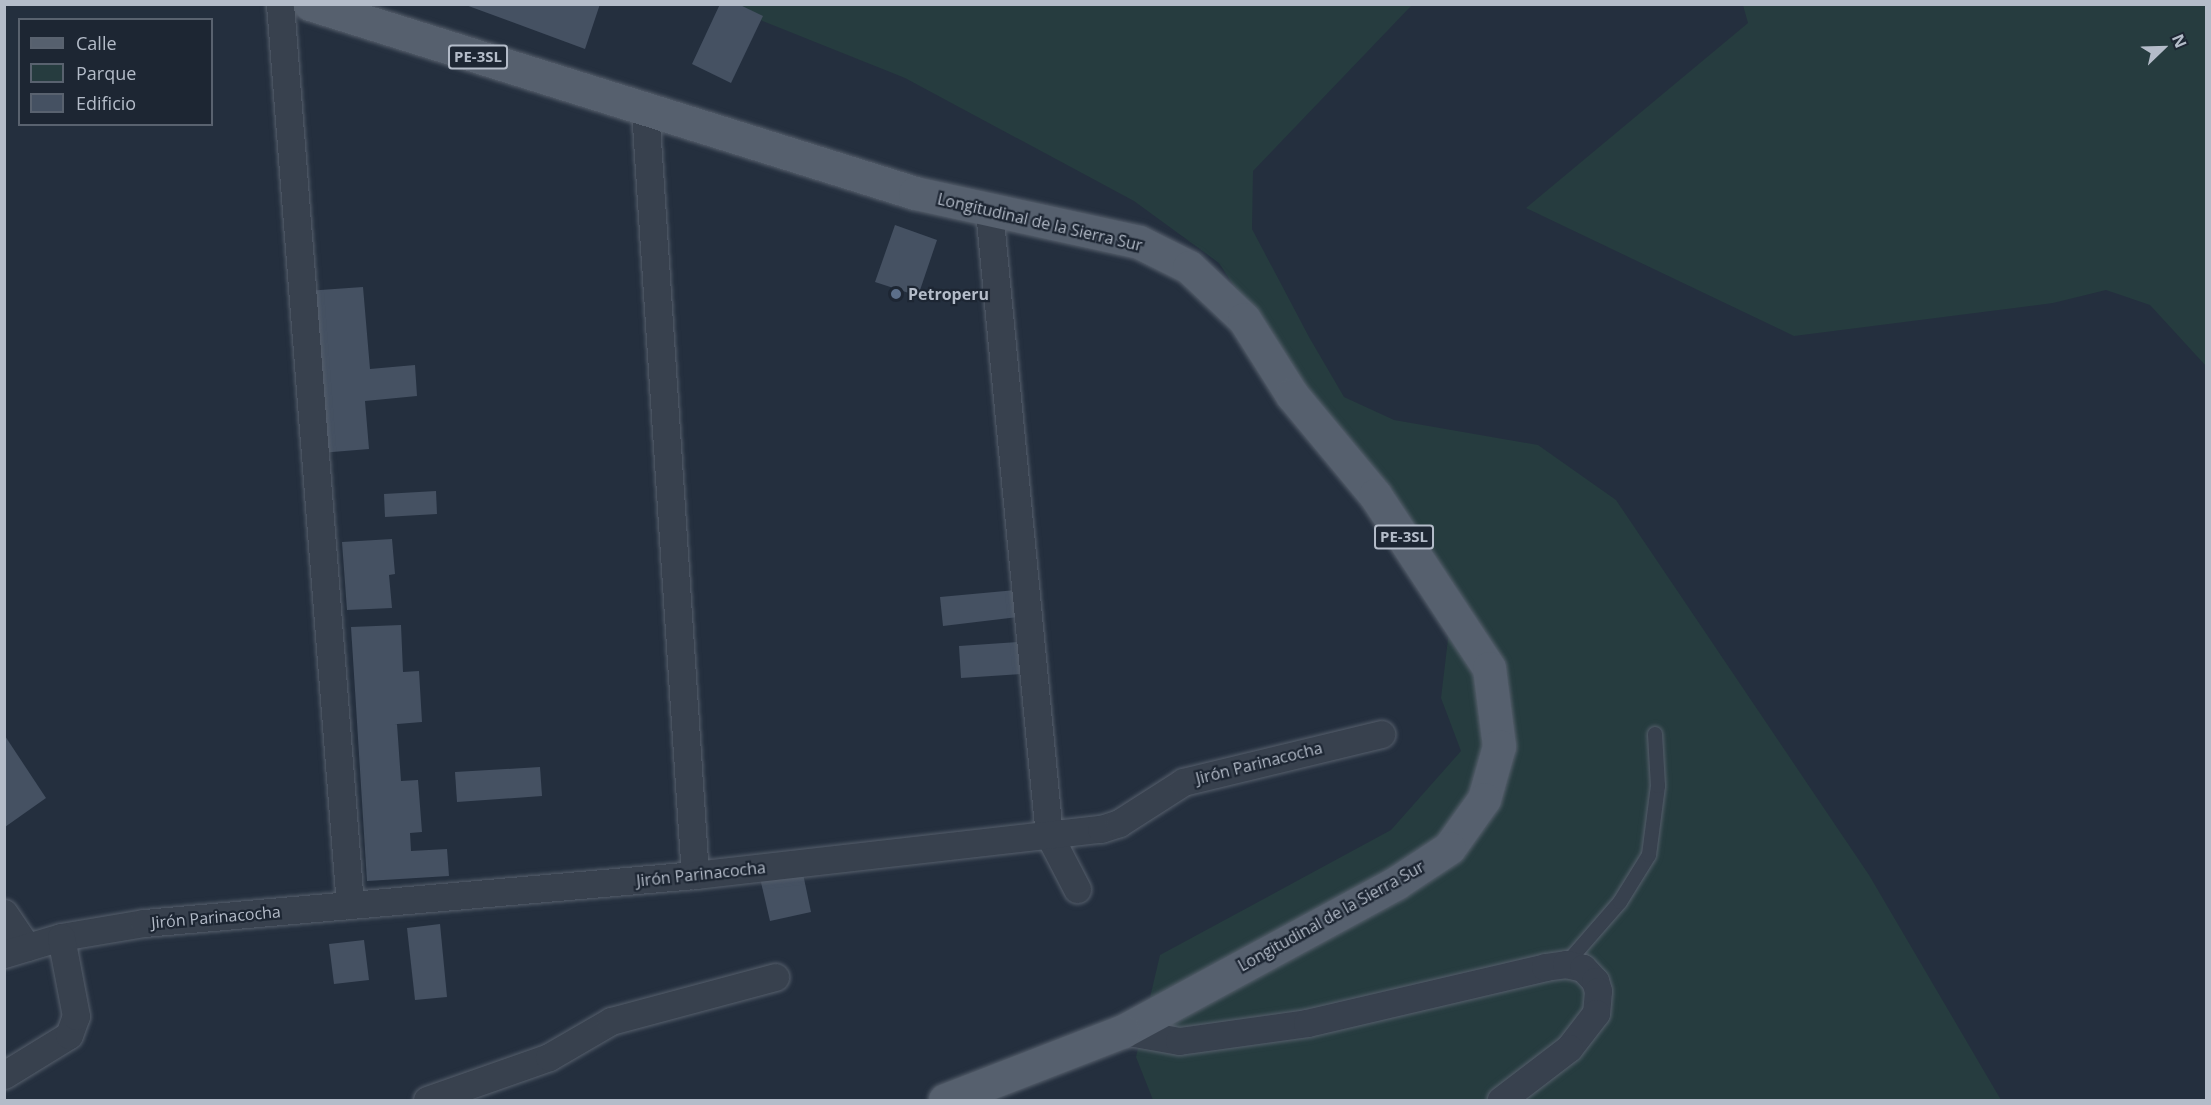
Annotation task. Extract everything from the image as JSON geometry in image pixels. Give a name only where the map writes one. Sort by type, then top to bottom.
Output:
[{"type":"main road","name":"PE-3SL","points":[[310,4],[645,109]]},
{"type":"main road","name":"Longitudinal de la Sierra Sur","points":[[645,109],[915,193],[1139,242],[1189,267],[1244,319],[1292,395],[1375,495],[1489,668],[1499,746],[1484,798],[1449,848],[1396,883],[1123,1031],[945,1101]]},
{"type":"street","points":[[280,4],[350,906]]},
{"type":"street","points":[[645,109],[695,875]]},
{"type":"street","points":[[989,210],[1048,835],[1077,889]]},
{"type":"street","name":"Jirón Parinacocha","points":[[16,951],[61,937],[144,923],[695,875],[1101,829],[1119,823],[1183,782],[1208,774],[1381,734]]},
{"type":"street","points":[[4,913],[16,951]]},
{"type":"street","points":[[4,1075],[69,1035],[76,1016],[61,937]]},
{"type":"street","points":[[1123,1031],[1179,1041],[1307,1023],[1566,964],[1583,968],[1595,981],[1596,1013],[1569,1048],[1500,1101]]},
{"type":"street","points":[[427,1101],[549,1057],[611,1022],[775,977]]},
{"type":"lane","points":[[1566,964],[1620,902],[1649,855],[1658,786],[1655,734]]},
{"type":"green space","points":[[723,5],[1412,5],[1253,171],[1252,229],[1309,337],[1344,397],[1394,420],[1538,445],[1616,500],[1869,875],[2001,1100],[1153,1100],[1136,1057],[1160,955],[1391,830],[1461,751],[1441,698],[1454,589],[1282,360],[1219,263],[1134,201],[905,78]]},
{"type":"green space","points":[[1743,5],[2206,5],[2206,366],[2150,305],[2106,290],[2053,303],[1794,336],[1526,208],[1748,23]]},
{"type":"building","points":[[463,4],[600,4],[585,49]]},
{"type":"building","points":[[720,4],[738,4],[763,16],[731,83],[692,64]]},
{"type":"building","points":[[895,225],[937,240],[918,296],[875,282]]},
{"type":"building","points":[[363,287],[370,369],[415,365],[417,396],[365,401],[369,449],[320,453],[306,291]]},
{"type":"building","points":[[436,491],[437,514],[385,517],[384,494]]},
{"type":"building","points":[[392,539],[395,574],[389,575],[392,608],[347,610],[342,542]]},
{"type":"building","points":[[1016,590],[1019,617],[943,626],[940,597]]},
{"type":"building","points":[[401,625],[403,672],[419,671],[422,722],[397,724],[401,781],[418,780],[422,832],[410,833],[411,851],[447,849],[449,876],[367,881],[351,627]]},
{"type":"building","points":[[1018,642],[1021,674],[961,678],[959,646]]},
{"type":"building","points":[[5,736],[46,798],[5,827]]},
{"type":"building","points":[[540,767],[542,796],[457,802],[455,772]]},
{"type":"building","points":[[802,869],[811,912],[770,921],[760,878]]},
{"type":"building","points":[[440,924],[447,997],[415,1000],[407,928]]},
{"type":"building","points":[[364,940],[369,980],[334,984],[329,944]]},
{"type":"place","name":"Petroperu","points":[[896,294]]}]
